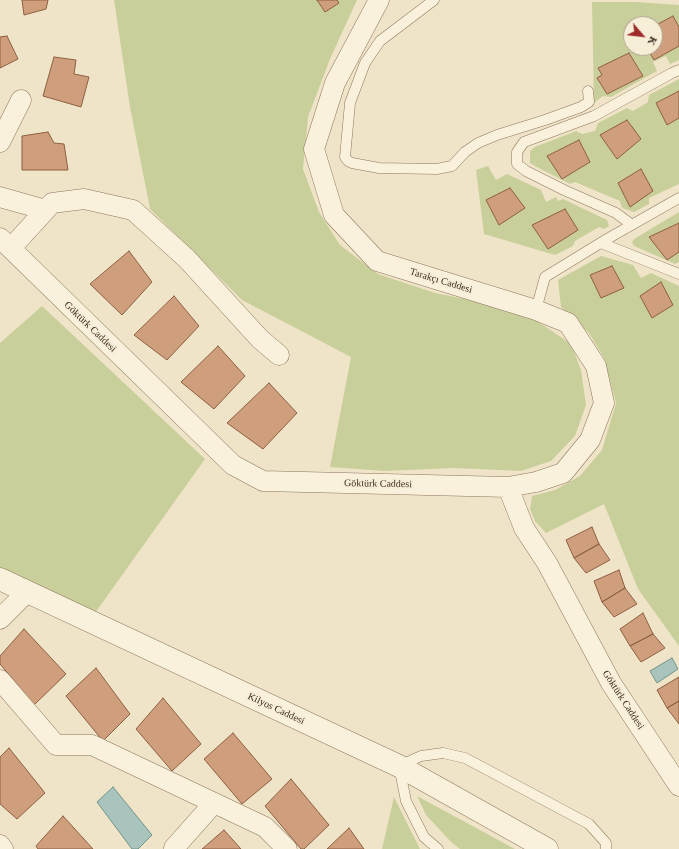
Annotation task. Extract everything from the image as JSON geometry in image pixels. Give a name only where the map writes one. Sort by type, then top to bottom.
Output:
[{"type":"street","name":"Tarakçı Caddesi","points":[[379,0],[335,83],[314,149],[334,215],[377,261],[536,310],[568,323],[596,366],[604,403],[590,440],[563,473],[536,482],[508,488]]},
{"type":"street","points":[[0,142],[21,100]]},
{"type":"street","points":[[0,197],[46,210]]},
{"type":"street","points":[[5,243],[46,210],[52,203],[84,199],[133,210],[187,259],[260,338],[279,355]]},
{"type":"street","name":"Göktürk Caddesi","points":[[5,243],[233,465],[263,481],[508,488],[524,528],[547,563],[611,683],[679,786]]},
{"type":"street","name":"Kilyos Caddesi","points":[[0,579],[399,766],[546,849]]},
{"type":"street","points":[[0,619],[27,592]]},
{"type":"street","points":[[0,680],[56,746],[92,745],[265,827],[287,849]]},
{"type":"street","points":[[175,849],[174,848],[214,803]]},
{"type":"street","points":[[0,845],[3,849]]},
{"type":"lane","points":[[434,0],[380,41],[365,63],[350,103],[345,157],[348,161],[379,168],[438,169],[452,166],[465,152],[478,143],[497,135],[582,107],[589,102],[588,91]]},
{"type":"lane","points":[[632,225],[616,212],[564,190],[526,171],[517,164],[517,152],[524,142],[594,116],[679,70]]},
{"type":"lane","points":[[536,310],[545,277],[679,198]]},
{"type":"lane","points":[[601,243],[679,274]]},
{"type":"lane","points":[[438,849],[424,837],[406,801],[399,766],[421,756],[443,753],[465,758],[589,824],[606,843],[606,849]]},
{"type":"green space","points":[[114,0],[357,0],[330,59],[308,117],[303,169],[319,212],[340,245],[378,274],[435,293],[490,304],[537,321],[571,344],[581,370],[586,405],[575,436],[551,461],[521,471],[454,468],[385,471],[330,467],[351,357],[242,300],[150,209],[130,107]]},
{"type":"green space","points":[[592,2],[636,2],[679,5],[679,60],[670,64],[666,56],[653,62],[657,71],[611,97],[603,96],[594,103]]},
{"type":"green space","points":[[679,79],[679,184],[649,198],[649,204],[634,212],[622,208],[620,201],[575,182],[570,184],[530,163],[530,151],[535,147],[576,131],[582,134],[595,131],[598,123],[627,108],[633,111],[648,102],[649,95]]},
{"type":"green space","points":[[488,166],[496,180],[507,174],[541,190],[546,202],[556,197],[558,201],[563,199],[607,220],[609,226],[604,229],[599,227],[575,241],[573,246],[555,255],[484,234],[476,170]]},
{"type":"green space","points":[[679,212],[679,262],[675,264],[634,246],[632,242],[634,239]]},
{"type":"green space","points":[[601,256],[633,265],[641,278],[651,273],[679,286],[679,646],[638,589],[604,504],[546,533],[535,521],[530,509],[532,496],[555,490],[580,476],[602,450],[616,403],[604,358],[589,333],[561,307],[558,280]]},
{"type":"green space","points":[[42,306],[205,459],[95,613],[0,568],[0,343]]},
{"type":"green space","points":[[417,796],[515,849],[460,849],[451,842],[426,815]]},
{"type":"green space","points":[[394,797],[420,849],[382,849]]},
{"type":"water","points":[[672,658],[678,669],[657,683],[650,671]]},
{"type":"water","points":[[113,787],[152,835],[138,849],[132,849],[97,802]]},
{"type":"building","points":[[22,0],[48,0],[46,9],[24,15]]},
{"type":"building","points":[[317,0],[337,0],[339,3],[325,12]]},
{"type":"building","points":[[673,16],[679,27],[679,46],[663,55],[663,21]]},
{"type":"building","points":[[7,36],[18,59],[0,68],[0,37]]},
{"type":"building","points":[[623,56],[631,56],[643,76],[607,94],[597,78],[602,75],[598,68]]},
{"type":"building","points":[[652,56],[661,56],[654,60]]},
{"type":"building","points":[[54,57],[76,60],[74,74],[89,77],[81,107],[43,96]]},
{"type":"building","points":[[679,91],[679,118],[667,125],[656,103]]},
{"type":"building","points":[[627,120],[641,139],[617,159],[600,135]]},
{"type":"building","points":[[48,132],[54,143],[64,144],[68,170],[22,170],[22,136]]},
{"type":"building","points":[[579,140],[590,162],[562,179],[547,156]]},
{"type":"building","points":[[641,169],[653,191],[630,207],[618,183]]},
{"type":"building","points":[[510,188],[525,208],[499,225],[486,200]]},
{"type":"building","points":[[565,209],[578,230],[548,249],[532,225]]},
{"type":"building","points":[[679,223],[679,252],[667,260],[649,237]]},
{"type":"building","points":[[129,251],[152,282],[122,315],[90,284]]},
{"type":"building","points":[[612,266],[624,288],[601,298],[590,275]]},
{"type":"building","points":[[661,282],[673,305],[652,318],[640,296]]},
{"type":"building","points":[[174,296],[199,326],[167,360],[134,335]]},
{"type":"building","points":[[218,346],[245,376],[214,409],[181,382]]},
{"type":"building","points":[[269,383],[297,413],[263,449],[227,423]]},
{"type":"building","points":[[592,527],[599,544],[574,558],[566,540]]},
{"type":"building","points":[[599,544],[610,560],[586,573],[574,558]]},
{"type":"building","points":[[619,570],[625,588],[602,602],[594,581]]},
{"type":"building","points":[[625,588],[637,604],[614,617],[602,602]]},
{"type":"building","points":[[643,613],[653,634],[630,646],[620,629]]},
{"type":"building","points":[[24,629],[66,674],[34,705],[0,664],[0,656]]},
{"type":"building","points":[[653,634],[665,648],[641,662],[630,646]]},
{"type":"building","points":[[96,668],[130,714],[103,741],[66,696]]},
{"type":"building","points":[[679,677],[679,701],[667,708],[657,690]]},
{"type":"building","points":[[163,698],[201,744],[172,771],[136,729]]},
{"type":"building","points":[[679,701],[679,724],[667,708]]},
{"type":"building","points":[[233,733],[272,779],[242,804],[204,759]]},
{"type":"building","points":[[9,748],[45,793],[17,819],[0,804],[0,757]]},
{"type":"building","points":[[291,779],[329,825],[304,849],[301,849],[265,806]]},
{"type":"building","points":[[63,816],[93,849],[38,849],[36,846]]},
{"type":"building","points":[[349,828],[364,849],[327,849]]},
{"type":"building","points":[[224,830],[241,849],[202,849]]}]
